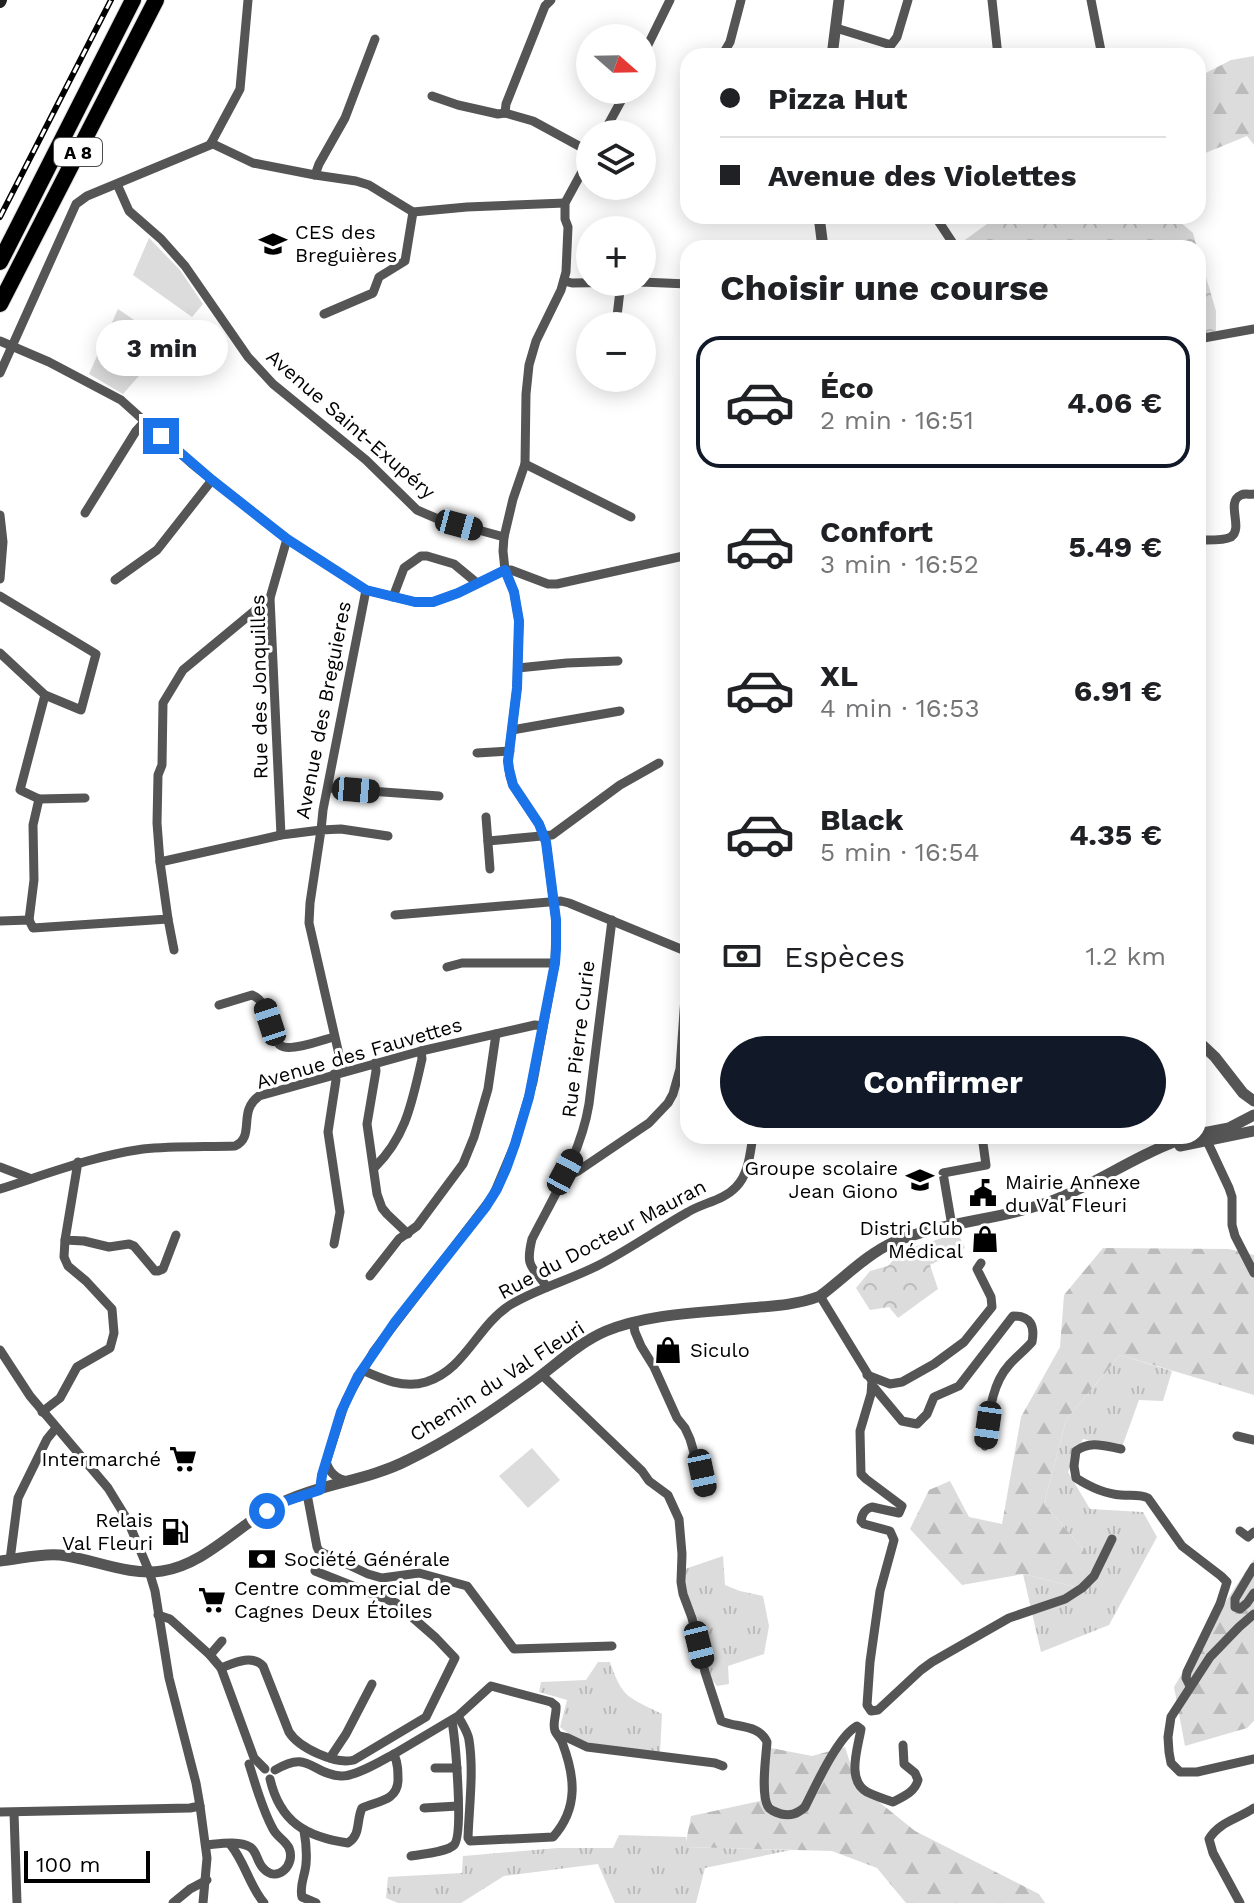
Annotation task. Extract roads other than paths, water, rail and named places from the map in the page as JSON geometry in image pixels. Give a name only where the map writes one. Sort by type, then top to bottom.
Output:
[{"type":"highway","name":"A 8","points":[[0,262],[133,0]]},
{"type":"highway","name":"A 8","points":[[0,304],[156,0]]},
{"type":"street","points":[[0,373],[5,343],[74,207],[87,196],[207,148],[211,143],[240,89],[248,0]]},
{"type":"street","points":[[505,113],[545,6],[551,0]]},
{"type":"street","points":[[656,28],[670,0]]},
{"type":"street","points":[[726,48],[741,0]]},
{"type":"street","points":[[833,48],[839,0]]},
{"type":"street","points":[[836,28],[891,45],[897,37],[908,0]]},
{"type":"street","points":[[992,0],[997,48]]},
{"type":"street","points":[[1091,0],[1100,48]]},
{"type":"street","points":[[315,175],[345,118],[375,39]]},
{"type":"street","points":[[432,96],[458,105],[505,113],[550,129],[576,145]]},
{"type":"street","points":[[211,143],[253,163],[369,185],[413,212],[565,203]]},
{"type":"street","points":[[320,1490],[346,1400],[362,1370],[497,1189],[526,1108],[543,1026],[555,963],[557,932],[544,837],[513,785],[509,769],[519,621],[503,551],[513,499],[525,464],[528,371],[536,341],[564,281],[568,227],[565,203],[576,181]]},
{"type":"street","name":"Avenue Saint-Exupéry","points":[[117,184],[129,211],[161,239],[185,266],[264,376],[366,460],[417,510],[504,537]]},
{"type":"street","points":[[324,314],[373,293],[379,277],[405,261],[413,212]]},
{"type":"street","points":[[564,281],[576,283]]},
{"type":"street","points":[[656,283],[680,284]]},
{"type":"street","points":[[1206,338],[1254,329]]},
{"type":"street","points":[[5,343],[121,400],[212,480],[287,539],[366,590],[415,602],[433,602],[505,570],[557,584],[680,557]]},
{"type":"street","points":[[85,513],[145,421]]},
{"type":"street","points":[[525,464],[631,517]]},
{"type":"street","points":[[115,580],[157,550],[212,480]]},
{"type":"street","points":[[1206,539],[1233,536],[1236,531],[1236,499],[1241,495],[1254,494]]},
{"type":"street","points":[[0,515],[3,542],[0,579]]},
{"type":"street","name":"Rue des Jonquilles","points":[[281,835],[270,598],[287,539]]},
{"type":"street","points":[[393,597],[404,568],[421,556],[454,564],[477,583]]},
{"type":"street","name":"Avenue des Breguieres","points":[[160,862],[281,835],[321,830],[366,590]]},
{"type":"street","points":[[0,596],[96,654],[81,710],[45,695],[0,653]]},
{"type":"street","points":[[174,950],[160,862],[157,807],[158,775],[162,765],[163,703],[183,670],[270,598]]},
{"type":"street","points":[[518,668],[618,661]]},
{"type":"street","points":[[45,695],[20,790],[39,799],[85,798]]},
{"type":"street","points":[[512,730],[620,711]]},
{"type":"street","points":[[477,753],[510,751]]},
{"type":"street","points":[[488,841],[552,835],[620,785],[659,763]]},
{"type":"street","points":[[328,788],[439,796]]},
{"type":"street","points":[[39,799],[33,825],[34,880],[29,920],[33,928],[168,919]]},
{"type":"street","points":[[486,817],[490,869]]},
{"type":"street","points":[[334,1244],[340,1212],[328,1132],[339,1073],[309,923],[310,903],[321,830],[341,829],[388,836]]},
{"type":"street","points":[[395,915],[569,903],[680,950]]},
{"type":"street","points":[[0,921],[29,920]]},
{"type":"street","name":"Rue Pierre Curie","points":[[547,1287],[530,1267],[529,1250],[576,1152],[587,1119],[612,920]]},
{"type":"street","points":[[447,967],[462,963],[555,963]]},
{"type":"street","points":[[219,1005],[257,996],[263,1003],[276,1041],[282,1047],[334,1037]]},
{"type":"street","name":"Avenue des Fauvettes","points":[[0,1189],[78,1162],[144,1149],[239,1145],[245,1136],[247,1112],[256,1098],[421,1051],[535,1025],[543,1026]]},
{"type":"street","points":[[370,1276],[399,1239],[417,1226],[461,1169],[488,1089],[496,1034]]},
{"type":"street","points":[[1206,1049],[1243,1093],[1254,1101]]},
{"type":"street","points":[[375,1167],[404,1128],[422,1059],[421,1051]]},
{"type":"street","points":[[375,1063],[367,1124],[377,1194],[382,1208],[408,1234]]},
{"type":"street","points":[[565,1172],[574,1173],[581,1169],[649,1123],[668,1103],[680,1069]]},
{"type":"street","points":[[1243,1093],[1252,1119]]},
{"type":"street","name":"Chemin du Val Fleuri","points":[[1206,1135],[1252,1119]]},
{"type":"street","name":"Chemin du Val Fleuri","points":[[1206,1136],[1254,1131]]},
{"type":"street","points":[[1206,1140],[1232,1197],[1235,1236],[1254,1273]]},
{"type":"street","name":"Rue du Docteur Mauran","points":[[362,1370],[404,1385],[435,1379],[456,1364],[497,1315],[511,1304],[596,1266],[691,1210],[735,1189],[748,1167],[752,1144]]},
{"type":"street","points":[[952,1226],[943,1173],[986,1165],[983,1144]]},
{"type":"street","name":"Chemin du Val Fleuri","points":[[5,1561],[61,1555],[119,1568],[149,1571],[162,1571],[187,1563],[274,1506],[406,1462],[501,1404],[589,1340],[633,1322],[800,1303],[820,1296],[887,1246],[903,1239],[1042,1205],[1172,1144]]},
{"type":"street","name":"Chemin du Val Fleuri","points":[[1149,1153],[1178,1144]]},
{"type":"street","points":[[42,1412],[60,1398],[80,1364],[110,1348],[114,1333],[112,1309],[68,1266],[64,1257],[78,1162]]},
{"type":"street","points":[[0,1167],[29,1178]]},
{"type":"street","points":[[65,1240],[109,1247],[129,1244],[158,1271],[163,1269],[176,1235]]},
{"type":"street","points":[[867,1375],[890,1384],[902,1382],[964,1342],[992,1307],[991,1297],[977,1269],[981,1263]]},
{"type":"street","points":[[820,1296],[872,1385],[902,1421],[917,1424],[927,1414],[934,1397],[959,1386],[1013,1316],[1031,1320],[1032,1342],[1001,1375],[991,1405],[985,1446]]},
{"type":"street","points":[[633,1322],[641,1346],[690,1439],[705,1490]]},
{"type":"street","points":[[0,1350],[42,1412],[108,1488],[127,1519],[149,1571],[169,1678],[200,1806],[206,1845],[207,1880],[203,1903]]},
{"type":"street","points":[[542,1375],[649,1481],[668,1495],[679,1519],[683,1594],[705,1672],[721,1721],[764,1735],[767,1742],[764,1798],[769,1808],[788,1815],[805,1807],[843,1739],[857,1726],[861,1729],[856,1782],[865,1791],[893,1802],[905,1797],[917,1786],[918,1780],[904,1764],[903,1745]]},
{"type":"street","points":[[872,1385],[860,1431],[861,1474],[902,1506],[899,1513],[872,1507],[864,1511],[861,1521],[890,1531],[894,1540],[881,1582],[870,1662],[867,1705],[871,1711],[878,1710],[932,1662],[1009,1618],[1065,1599],[1082,1588],[1094,1576],[1112,1539]]},
{"type":"street","points":[[5,1561],[18,1498],[47,1439],[56,1428]]},
{"type":"street","points":[[1237,1436],[1254,1440]]},
{"type":"street","points":[[1121,1449],[1084,1445],[1076,1451],[1076,1478],[1093,1489],[1148,1498],[1182,1546],[1227,1582],[1217,1611],[1187,1672],[1190,1686]]},
{"type":"street","points":[[326,1461],[332,1474],[349,1482]]},
{"type":"street","points":[[307,1494],[319,1551],[382,1578],[419,1573],[467,1586],[514,1649],[612,1646]]},
{"type":"street","points":[[1240,1531],[1248,1537],[1254,1532]]},
{"type":"street","points":[[1254,1567],[1235,1599],[1235,1607],[1240,1609],[1254,1593]]},
{"type":"street","points":[[221,1668],[238,1661],[259,1661],[293,1739],[330,1758],[345,1762],[354,1760],[426,1717],[455,1658],[396,1603],[315,1571]]},
{"type":"street","points":[[1254,1614],[1210,1657],[1175,1709],[1169,1726],[1171,1763],[1187,1773],[1254,1759]]},
{"type":"street","points":[[158,1615],[170,1619],[221,1668],[254,1758],[270,1772],[274,1796],[284,1812],[304,1831],[329,1840],[348,1843],[354,1839],[362,1808],[393,1796],[398,1788],[398,1764],[394,1754]]},
{"type":"street","points":[[210,1655],[222,1641]]},
{"type":"street","points":[[330,1758],[372,1684]]},
{"type":"street","points":[[270,1772],[298,1760],[339,1776],[348,1776],[455,1719],[487,1688],[496,1687],[556,1706],[555,1730],[570,1770],[573,1799],[553,1837],[473,1842],[468,1838],[471,1801],[469,1737],[455,1719]]},
{"type":"street","points":[[411,1856],[445,1850],[453,1846],[458,1837],[455,1719]]},
{"type":"street","points":[[559,1736],[587,1747],[723,1766]]},
{"type":"street","points":[[206,1845],[247,1845],[253,1849],[263,1869],[272,1874],[287,1869],[290,1850],[284,1840],[275,1834],[267,1818],[249,1764]]},
{"type":"street","points":[[435,1768],[457,1768]]},
{"type":"street","points":[[0,1812],[200,1806]]},
{"type":"street","points":[[424,1808],[458,1806]]},
{"type":"street","points":[[1240,1903],[1209,1846],[1209,1839],[1215,1829],[1254,1808]]},
{"type":"street","points":[[14,1813],[17,1903]]},
{"type":"street","points":[[304,1831],[306,1868],[300,1890],[302,1897],[316,1903]]},
{"type":"street","points":[[230,1844],[239,1855],[254,1891],[264,1903]]},
{"type":"street","points":[[173,1903],[207,1880]]},
{"type":"railway","points":[[0,217],[111,0]]},
{"type":"place","name":"CES des Breguières","points":[[273,244]]},
{"type":"place","name":"Groupe scolaire Jean Giono","points":[[920,1180]]},
{"type":"place","name":"Mairie Annexe du Val Fleuri","points":[[983,1193]]},
{"type":"place","name":"Distri Club Médical","points":[[985,1239]]},
{"type":"place","name":"Siculo","points":[[668,1350]]},
{"type":"place","name":"Intermarché","points":[[183,1459]]},
{"type":"place","name":"Relais Val Fleuri","points":[[175,1532]]},
{"type":"place","name":"Société Générale","points":[[262,1559]]},
{"type":"place","name":"Centre commercial de Cagnes Deux Étoiles","points":[[212,1600]]}]
